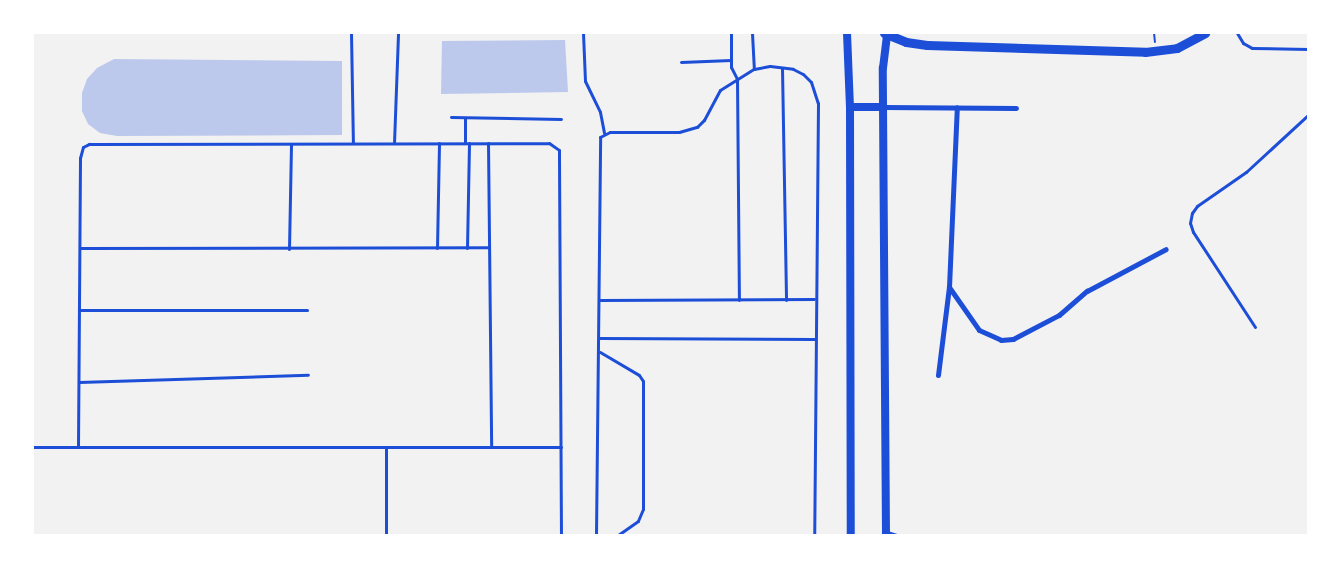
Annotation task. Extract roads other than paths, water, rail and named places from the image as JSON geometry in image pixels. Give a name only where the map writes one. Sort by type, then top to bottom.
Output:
[{"type":"main road","points":[[847,33],[850,42],[851,535]]},
{"type":"main road","points":[[886,534],[883,58],[886,34],[927,45],[1145,52],[1177,48],[1205,33]]},
{"type":"main road","points":[[850,107],[884,107]]},
{"type":"street","points":[[884,107],[1016,108]]},
{"type":"street","points":[[938,375],[949,287],[957,107]]},
{"type":"street","points":[[949,287],[979,330],[1001,340],[1013,339],[1059,315],[1087,291],[1166,249]]},
{"type":"lane","points":[[351,33],[353,143]]},
{"type":"lane","points":[[394,143],[398,33]]},
{"type":"lane","points":[[584,33],[585,81],[600,112],[604,133],[599,142],[600,352],[596,535]]},
{"type":"lane","points":[[731,33],[732,71],[737,79],[739,300]]},
{"type":"lane","points":[[752,33],[754,69]]},
{"type":"lane","points":[[1237,33],[1244,43],[1252,48],[1308,49]]},
{"type":"lane","points":[[681,62],[731,60]]},
{"type":"lane","points":[[604,133],[679,132],[697,128],[704,120],[720,90],[754,69],[782,67],[804,74],[816,92],[814,535]]},
{"type":"lane","points":[[782,67],[786,300]]},
{"type":"lane","points":[[1255,327],[1193,232],[1190,223],[1192,213],[1197,206],[1246,172],[1308,115]]},
{"type":"lane","points":[[451,117],[561,119]]},
{"type":"lane","points":[[465,118],[467,248]]},
{"type":"lane","points":[[437,248],[438,143]]},
{"type":"lane","points":[[488,143],[491,447]]},
{"type":"lane","points":[[78,447],[80,158],[83,147],[89,144],[549,143],[559,150],[561,535]]},
{"type":"lane","points":[[289,249],[291,144]]},
{"type":"lane","points":[[81,248],[489,248]]},
{"type":"lane","points":[[600,300],[814,299]]},
{"type":"lane","points":[[80,310],[307,310]]},
{"type":"lane","points":[[600,338],[814,339]]},
{"type":"lane","points":[[600,352],[639,375],[643,381],[643,509],[638,521],[618,535]]},
{"type":"lane","points":[[79,382],[308,375]]},
{"type":"lane","points":[[33,447],[561,447]]},
{"type":"lane","points":[[386,447],[386,535]]},
{"type":"lane","points":[[886,534],[897,535]]}]
